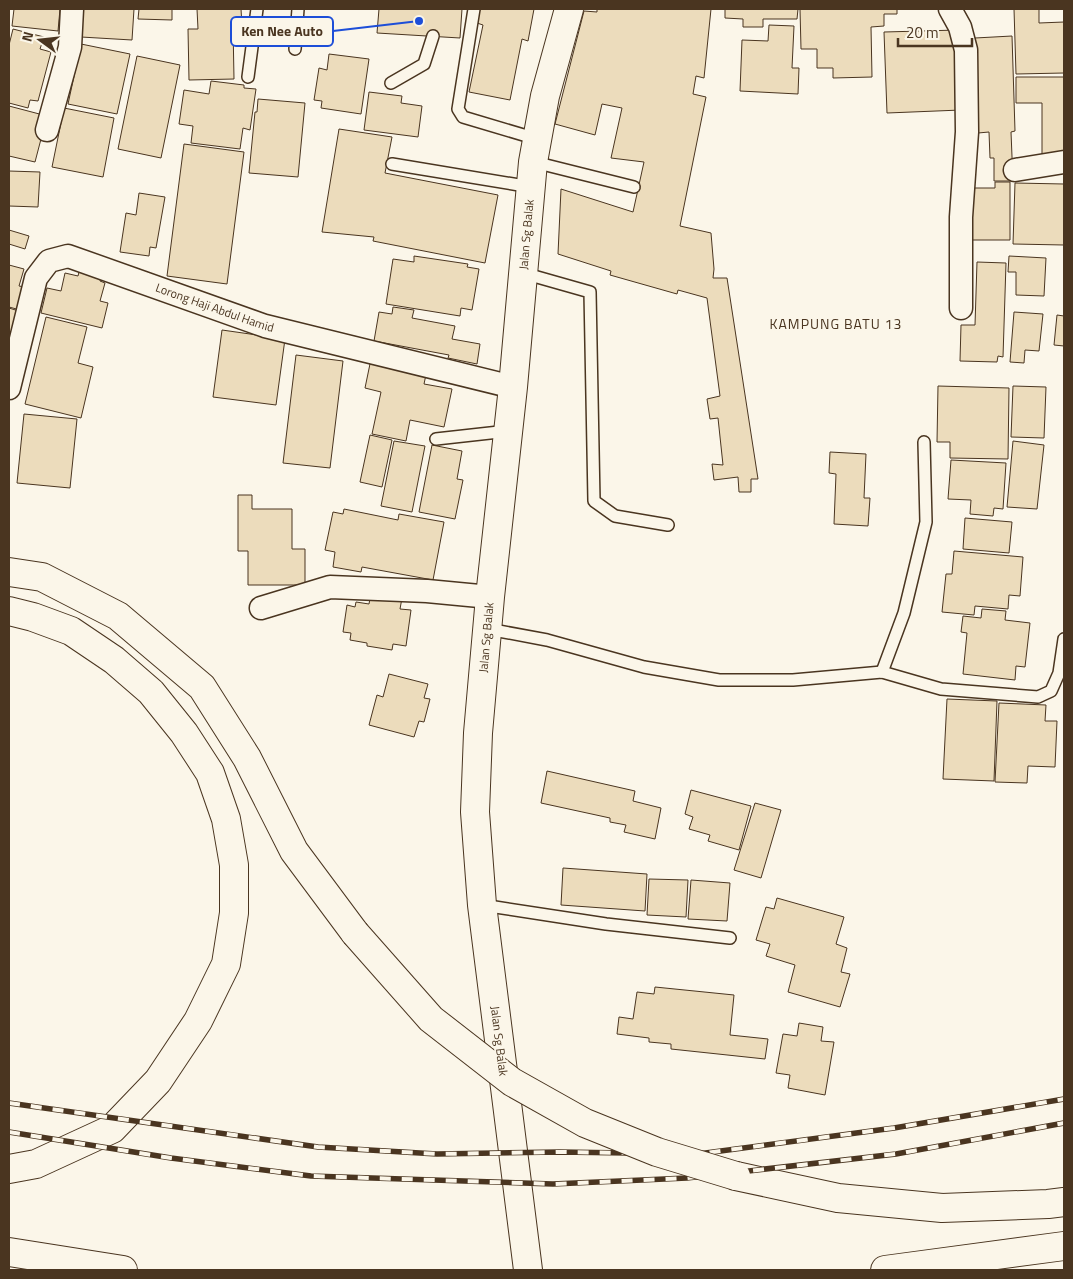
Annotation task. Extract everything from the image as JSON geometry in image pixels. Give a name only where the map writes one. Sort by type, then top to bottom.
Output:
[{"type":"main road","name":"Jalan Sg Balak","points":[[528,1270],[482,905],[476,812],[478,733],[534,163],[545,96],[569,9]]},
{"type":"main road","points":[[9,572],[42,577],[118,616],[202,687],[247,758],[294,852],[355,932],[432,1019],[512,1082],[585,1122],[657,1152],[736,1176],[838,1198],[942,1208],[1064,1202]]},
{"type":"main road","points":[[9,611],[71,631],[114,660],[151,692],[184,733],[210,773],[226,819],[234,865],[234,913],[226,964],[198,1021],[158,1081],[112,1129],[36,1164],[9,1169]]},
{"type":"main road","points":[[885,1270],[1064,1246]]},
{"type":"main road","points":[[9,1252],[123,1270]]},
{"type":"street","points":[[47,130],[70,47],[72,9]]},
{"type":"street","points":[[950,9],[960,26],[966,50],[967,132],[961,217],[961,308]]},
{"type":"street","points":[[1016,170],[1064,162]]},
{"type":"street","name":"Lorong Haji Abdul Hamid","points":[[9,388],[36,278],[49,261],[68,256],[266,326],[513,388]]},
{"type":"street","points":[[260,608],[330,586],[428,590],[490,597]]},
{"type":"lane","points":[[248,77],[257,9]]},
{"type":"lane","points":[[295,49],[298,9]]},
{"type":"lane","points":[[474,9],[458,109],[462,117],[534,163]]},
{"type":"lane","points":[[391,83],[424,64],[433,36]]},
{"type":"lane","points":[[392,164],[534,163],[634,187]]},
{"type":"lane","points":[[523,272],[590,292],[594,501],[614,516],[668,525]]},
{"type":"lane","points":[[436,439],[508,431]]},
{"type":"lane","points":[[882,672],[904,612],[926,522],[924,442]]},
{"type":"lane","points":[[488,629],[547,640],[644,667],[718,680],[793,680],[882,672],[941,689],[1038,697],[1052,691],[1059,673],[1064,639]]},
{"type":"lane","points":[[482,905],[606,924],[730,938]]},
{"type":"building","points":[[14,9],[60,9],[58,31],[12,26]]},
{"type":"building","points":[[82,9],[134,9],[132,40],[81,37]]},
{"type":"building","points":[[139,9],[172,9],[172,20],[138,19]]},
{"type":"building","points":[[197,9],[241,9],[242,26],[233,26],[234,79],[189,80],[188,29],[198,29]]},
{"type":"building","points":[[379,9],[462,9],[460,38],[377,33]]},
{"type":"building","points":[[480,9],[534,9],[528,41],[522,39],[510,100],[469,92],[483,25],[477,23]]},
{"type":"building","points":[[597,9],[711,9],[704,78],[696,76],[693,94],[706,97],[680,226],[711,233],[713,278],[727,278],[758,479],[751,479],[751,492],[739,492],[738,477],[714,480],[712,464],[723,465],[718,418],[710,419],[707,399],[720,396],[707,298],[678,290],[677,294],[610,275],[611,271],[558,254],[561,189],[633,212],[644,162],[611,158],[622,108],[602,104],[595,135],[555,124],[584,11],[597,12]]},
{"type":"building","points":[[725,9],[798,9],[797,19],[763,19],[763,27],[743,27],[743,19],[725,18]]},
{"type":"building","points":[[800,9],[897,9],[897,14],[884,14],[884,26],[871,27],[872,77],[833,78],[833,68],[817,68],[817,49],[801,49]]},
{"type":"building","points":[[1014,9],[1039,9],[1039,23],[1064,22],[1064,73],[1016,74]]},
{"type":"building","points":[[769,25],[794,26],[792,68],[799,68],[798,94],[740,91],[742,40],[768,41]]},
{"type":"building","points":[[13,29],[44,37],[40,49],[51,52],[38,101],[30,100],[28,108],[9,103],[9,45]]},
{"type":"building","points":[[958,30],[961,110],[887,113],[884,32]]},
{"type":"building","points":[[1012,36],[1015,131],[1011,132],[1013,181],[994,181],[994,158],[990,158],[989,132],[978,133],[975,38]]},
{"type":"building","points":[[81,44],[130,54],[117,114],[68,104]]},
{"type":"building","points":[[329,54],[369,59],[361,114],[321,108],[322,101],[314,100],[319,68],[327,70]]},
{"type":"building","points":[[137,56],[180,65],[161,158],[118,149]]},
{"type":"building","points":[[1016,77],[1064,77],[1064,165],[1042,156],[1042,103],[1016,103]]},
{"type":"building","points":[[211,81],[244,85],[244,88],[256,89],[250,130],[243,128],[240,149],[191,143],[193,126],[179,124],[184,90],[209,94]]},
{"type":"building","points":[[369,92],[402,96],[401,103],[422,106],[418,137],[364,130]]},
{"type":"building","points":[[258,99],[305,103],[298,177],[249,173]]},
{"type":"building","points":[[9,106],[47,116],[35,162],[9,156]]},
{"type":"building","points":[[64,108],[114,118],[103,177],[52,167]]},
{"type":"building","points":[[339,129],[392,137],[385,173],[498,195],[485,263],[373,241],[374,237],[322,232]]},
{"type":"building","points":[[184,144],[244,152],[227,284],[167,276]]},
{"type":"building","points":[[9,171],[40,172],[38,207],[9,206]]},
{"type":"building","points":[[995,182],[1010,182],[1010,240],[971,240],[971,188],[995,188]]},
{"type":"building","points":[[1015,183],[1064,184],[1064,245],[1013,244]]},
{"type":"building","points":[[139,193],[165,197],[156,248],[150,247],[149,256],[120,252],[126,213],[136,215]]},
{"type":"building","points":[[9,230],[29,236],[25,249],[9,244]]},
{"type":"building","points":[[414,256],[468,264],[467,267],[479,269],[472,310],[461,308],[460,316],[386,304],[393,259],[414,262]]},
{"type":"building","points":[[1009,256],[1046,258],[1044,296],[1016,295],[1016,272],[1008,272]]},
{"type":"building","points":[[977,262],[1006,263],[1003,357],[998,356],[997,362],[960,361],[961,325],[975,325]]},
{"type":"building","points":[[9,265],[24,269],[19,286],[30,288],[24,311],[9,307]]},
{"type":"building","points":[[80,268],[102,273],[100,281],[105,283],[100,301],[108,303],[102,328],[41,313],[47,288],[61,291],[65,273],[78,276]]},
{"type":"building","points":[[393,307],[414,310],[412,318],[455,326],[452,339],[480,344],[477,364],[448,358],[449,355],[374,341],[379,312],[392,314]]},
{"type":"building","points":[[9,308],[22,312],[9,345]]},
{"type":"building","points":[[1014,312],[1043,314],[1039,351],[1025,350],[1024,363],[1010,362]]},
{"type":"building","points":[[1057,315],[1064,316],[1064,346],[1054,345]]},
{"type":"building","points":[[46,317],[87,327],[78,363],[93,367],[81,418],[25,404]]},
{"type":"building","points":[[222,330],[285,339],[276,405],[213,397]]},
{"type":"building","points":[[296,355],[343,361],[330,468],[283,463]]},
{"type":"building","points":[[371,359],[427,370],[424,384],[452,389],[444,427],[410,420],[406,441],[372,434],[381,392],[365,388]]},
{"type":"building","points":[[938,386],[1009,388],[1008,459],[950,458],[950,442],[937,442]]},
{"type":"building","points":[[1013,386],[1046,387],[1044,438],[1011,437]]},
{"type":"building","points":[[24,414],[77,419],[70,488],[17,483]]},
{"type":"building","points":[[370,435],[392,440],[382,487],[360,482]]},
{"type":"building","points":[[394,441],[425,446],[412,512],[381,506]]},
{"type":"building","points":[[1013,441],[1044,445],[1037,509],[1007,507]]},
{"type":"building","points":[[432,445],[462,451],[457,479],[463,480],[455,519],[419,512]]},
{"type":"building","points":[[830,452],[866,454],[864,498],[870,498],[868,526],[834,524],[836,474],[829,473]]},
{"type":"building","points":[[951,460],[1006,463],[1003,509],[994,508],[993,516],[970,514],[971,500],[948,499]]},
{"type":"building","points":[[238,495],[252,495],[252,509],[292,509],[292,549],[305,549],[305,585],[248,585],[248,551],[238,551]]},
{"type":"building","points":[[344,509],[398,520],[399,514],[444,522],[433,580],[362,567],[361,572],[333,567],[335,552],[325,550],[333,512],[343,514]]},
{"type":"building","points":[[965,518],[1012,522],[1009,553],[963,549]]},
{"type":"building","points":[[954,551],[1023,557],[1020,596],[1009,595],[1008,609],[975,606],[974,615],[942,612],[946,574],[952,574]]},
{"type":"building","points":[[371,593],[402,598],[400,609],[411,610],[406,646],[393,644],[392,650],[367,646],[367,643],[350,640],[351,633],[343,632],[347,605],[355,607],[356,602],[369,604]]},
{"type":"building","points":[[982,609],[1006,611],[1005,620],[1030,623],[1025,667],[1016,666],[1015,680],[963,674],[967,633],[961,632],[963,616],[981,618]]},
{"type":"building","points":[[389,674],[428,684],[424,698],[430,699],[424,722],[419,721],[414,737],[369,725],[377,695],[383,697]]},
{"type":"building","points":[[947,699],[997,701],[994,781],[943,779]]},
{"type":"building","points":[[999,703],[1046,705],[1045,721],[1057,721],[1055,767],[1028,766],[1027,783],[995,782]]},
{"type":"building","points":[[547,771],[635,791],[633,801],[661,808],[655,839],[624,832],[626,825],[610,822],[610,818],[541,803]]},
{"type":"building","points":[[691,790],[751,806],[739,850],[708,841],[710,835],[689,829],[693,817],[685,814]]},
{"type":"building","points":[[755,803],[781,810],[761,878],[734,870]]},
{"type":"building","points":[[563,868],[647,874],[645,911],[561,905]]},
{"type":"building","points":[[649,879],[688,880],[686,917],[647,915]]},
{"type":"building","points":[[691,880],[730,883],[727,921],[688,919]]},
{"type":"building","points":[[777,898],[844,917],[836,944],[847,948],[841,972],[850,974],[840,1007],[788,992],[795,965],[766,956],[770,944],[756,940],[766,907],[774,909]]},
{"type":"building","points":[[655,987],[734,995],[730,1035],[768,1039],[765,1059],[671,1049],[671,1044],[649,1042],[649,1038],[617,1034],[619,1017],[633,1019],[637,992],[654,994]]},
{"type":"building","points":[[799,1023],[823,1027],[821,1041],[834,1042],[825,1095],[788,1088],[790,1075],[776,1073],[783,1034],[797,1036]]},
{"type":"railway","points":[[9,1103],[318,1147],[437,1154],[559,1152],[698,1154],[894,1128],[1064,1099]]},
{"type":"railway","points":[[9,1132],[171,1158],[311,1176],[553,1184],[687,1178],[896,1154],[1064,1123]]},
{"type":"place","name":"Ken Nee Auto","points":[[419,21]]},
{"type":"district","name":"KAMPUNG BATU 13","points":[[836,324]]}]
